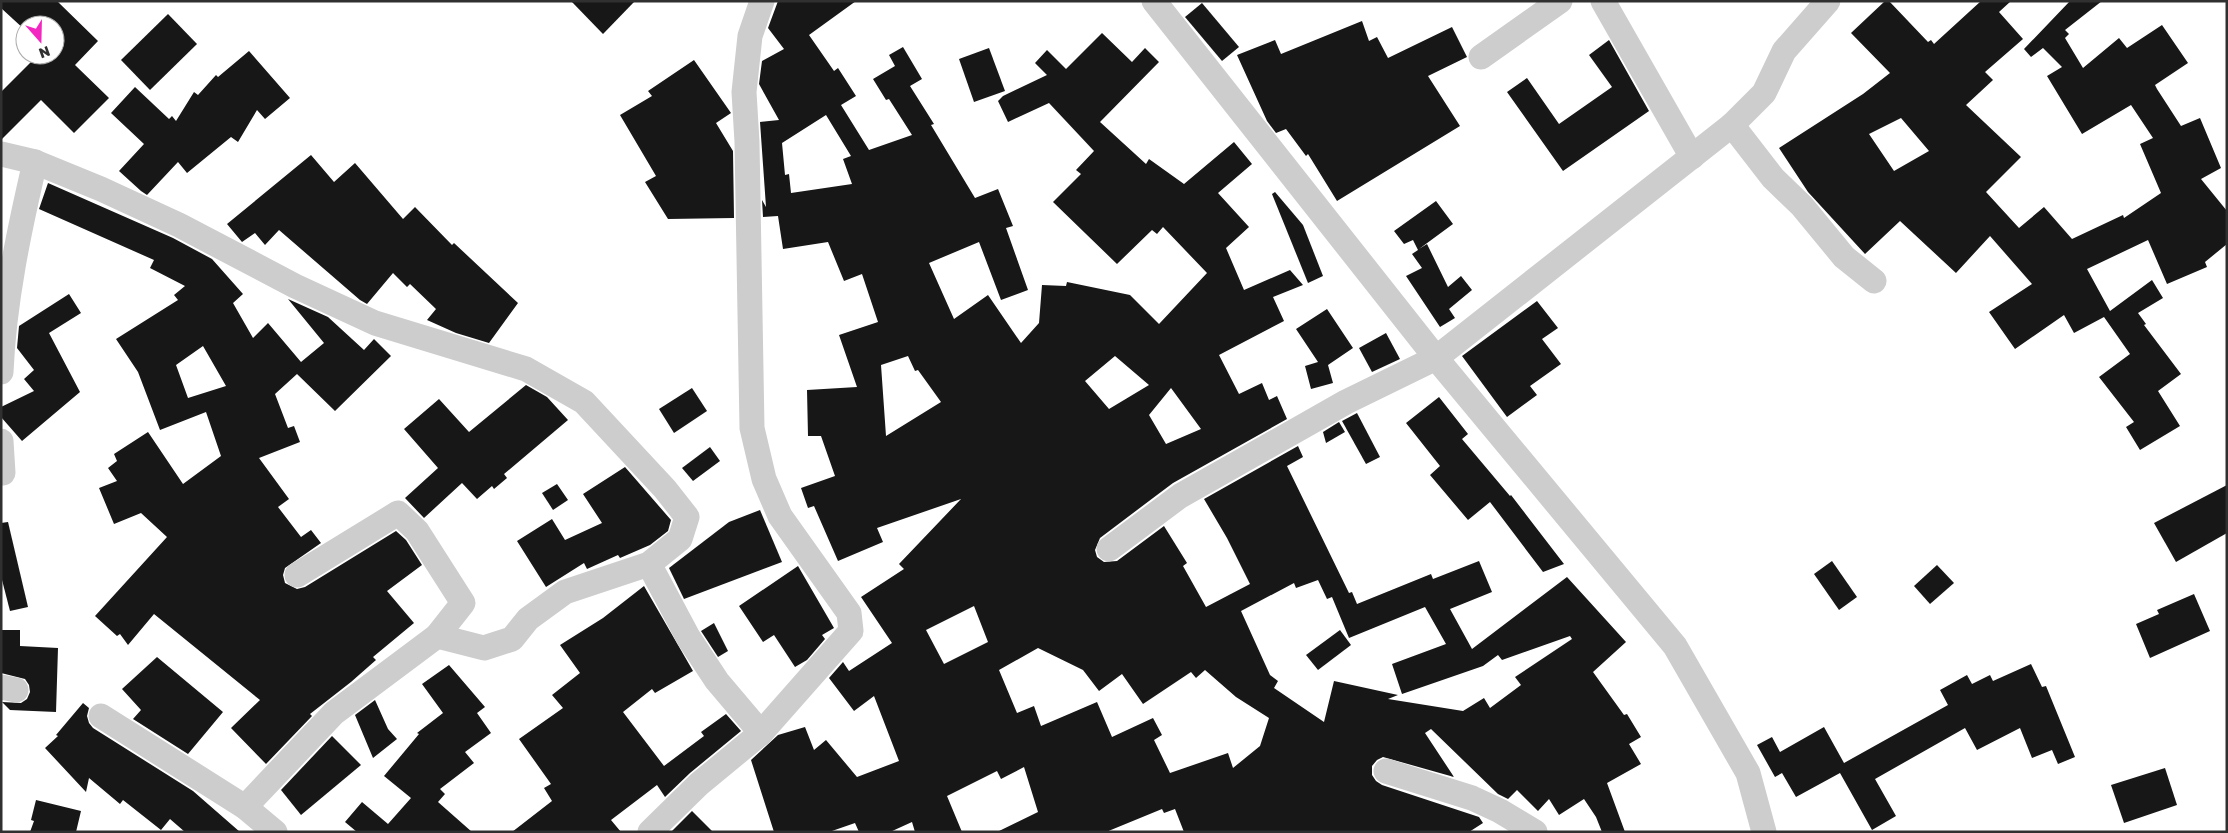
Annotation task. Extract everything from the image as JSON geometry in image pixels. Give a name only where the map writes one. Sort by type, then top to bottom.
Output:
[{"type":"street","points":[[650,832],[698,784],[761,733],[851,631],[849,613],[780,516],[764,479],[752,428],[747,142],[744,92],[750,36],[762,1]]},
{"type":"street","points":[[1154,1],[1436,358],[1675,646],[1748,773],[1764,832]]},
{"type":"street","points":[[1481,57],[1560,1]]},
{"type":"street","points":[[1603,1],[1692,158]]},
{"type":"street","points":[[1109,550],[1180,496],[1346,402],[1436,358],[1732,125],[1764,93],[1784,51],[1828,1]]},
{"type":"street","points":[[1732,125],[1773,178],[1802,206],[1844,257],[1874,281]]},
{"type":"street","points":[[1,154],[35,162],[179,225],[295,286],[375,323],[526,369],[584,402],[665,489],[688,517],[680,539],[649,564],[565,592],[528,620],[512,639],[484,648],[437,636]]},
{"type":"street","points":[[1,372],[2,341],[16,245],[35,162]]},
{"type":"street","points":[[1,441],[3,473]]},
{"type":"street","points":[[245,807],[334,713],[437,636],[463,603],[418,531],[398,513],[297,575]]},
{"type":"street","points":[[649,564],[688,637],[717,680],[761,733]]},
{"type":"street","points":[[101,716],[245,807],[275,832]]},
{"type":"street","points":[[1386,771],[1472,798],[1500,811],[1535,832]]},
{"type":"building","points":[[1,1],[57,1],[98,41],[75,65],[109,98],[74,133],[41,100],[1,140],[1,92],[28,65],[65,65],[65,15],[15,15],[15,21],[1,8]]},
{"type":"building","points":[[571,1],[635,1],[603,34]]},
{"type":"building","points":[[778,1],[856,1],[809,35],[834,71],[838,68],[856,96],[841,105],[869,150],[912,135],[889,99],[886,100],[873,79],[895,66],[889,55],[903,47],[922,79],[910,86],[934,124],[931,125],[975,198],[998,189],[1013,226],[1006,228],[1028,290],[1001,300],[979,242],[929,263],[954,319],[988,295],[1021,343],[1039,323],[1042,285],[1066,286],[1067,282],[1130,295],[1159,324],[1207,273],[1163,227],[1157,234],[1152,230],[1117,264],[1053,202],[1081,174],[1076,170],[1094,151],[1049,103],[1008,122],[998,101],[1003,96],[1047,75],[1035,63],[1047,50],[1066,69],[1102,33],[1132,62],[1145,48],[1159,62],[1100,122],[1146,164],[1149,159],[1184,184],[1234,142],[1252,164],[1218,193],[1249,227],[1226,248],[1244,290],[1290,270],[1303,285],[1273,297],[1284,321],[1219,355],[1239,394],[1262,383],[1269,400],[1277,396],[1287,419],[1173,483],[1100,538],[1095,550],[1097,557],[1104,562],[1117,561],[1164,526],[1187,563],[1183,566],[1206,607],[1250,584],[1227,538],[1204,499],[1298,446],[1303,457],[1287,466],[1349,593],[1352,592],[1357,604],[1431,574],[1433,579],[1479,561],[1492,592],[1450,609],[1472,649],[1567,577],[1626,642],[1593,672],[1624,715],[1627,714],[1641,737],[1629,744],[1641,764],[1607,783],[1625,832],[1602,832],[1596,817],[1584,799],[1559,815],[1549,799],[1538,811],[1517,790],[1508,799],[1498,794],[1431,729],[1425,733],[1454,777],[1383,757],[1372,766],[1372,775],[1382,785],[1479,817],[1483,823],[1469,832],[1184,832],[1175,809],[1164,813],[1162,809],[1106,832],[997,832],[1038,812],[1024,767],[1001,779],[997,771],[947,796],[962,832],[915,832],[912,822],[890,832],[859,832],[855,823],[829,832],[774,832],[751,760],[778,735],[805,727],[814,750],[826,740],[857,777],[899,761],[874,696],[854,711],[829,678],[843,662],[849,671],[892,643],[861,597],[904,569],[899,564],[961,499],[877,528],[883,542],[838,561],[814,506],[808,508],[801,488],[835,476],[821,436],[808,436],[807,390],[857,387],[839,335],[878,322],[862,274],[844,281],[828,242],[783,249],[778,216],[763,217],[762,200],[766,207],[760,122],[779,120],[759,84],[762,61],[784,49],[768,28]],"holes":[[[826,115],[851,156],[843,159],[852,184],[791,193],[789,174],[785,175],[782,143]],[[908,356],[915,371],[918,370],[941,402],[886,436],[881,365]],[[1115,356],[1149,385],[1109,409],[1085,381]],[[1171,388],[1201,429],[1166,444],[1149,415]],[[1318,580],[1327,599],[1332,597],[1349,638],[1425,607],[1446,644],[1392,664],[1402,694],[1483,666],[1498,655],[1502,660],[1570,636],[1572,639],[1515,677],[1521,685],[1490,708],[1484,698],[1463,711],[1388,699],[1398,695],[1334,681],[1324,722],[1274,688],[1278,681],[1270,675],[1241,611],[1294,583],[1296,588]],[[974,606],[988,642],[944,664],[926,630]],[[1038,648],[1083,670],[1099,691],[1122,674],[1143,704],[1191,672],[1196,678],[1205,670],[1236,697],[1269,718],[1260,746],[1233,768],[1228,753],[1170,773],[1154,740],[1162,735],[1153,718],[1112,737],[1097,702],[1041,726],[1034,706],[1017,713],[999,670]]]},
{"type":"building","points":[[1885,1],[1889,1],[1928,42],[1931,40],[1934,44],[1981,1],[2011,1],[1999,12],[2023,39],[1985,72],[1993,80],[1966,105],[2021,157],[1986,192],[2019,228],[2044,207],[2072,239],[2123,215],[2124,218],[2161,193],[2140,144],[2153,138],[2131,105],[2082,134],[2047,76],[2062,67],[2043,48],[2031,57],[2024,49],[2070,1],[2102,1],[2065,30],[2069,34],[2065,38],[2083,68],[2119,38],[2127,48],[2162,25],[2188,63],[2155,85],[2181,126],[2200,118],[2221,168],[2201,179],[2227,211],[2227,244],[2205,262],[2207,267],[2167,284],[2148,240],[2087,269],[2110,311],[2152,280],[2163,298],[2138,313],[2146,324],[2144,325],[2181,374],[2158,391],[2180,426],[2140,450],[2126,427],[2134,422],[2099,377],[2130,354],[2104,317],[2074,333],[2064,315],[2015,349],[1989,312],[2032,284],[1990,236],[1956,273],[1900,221],[1865,254],[1808,192],[1779,148],[1863,94],[1890,73],[1851,33]],"holes":[[[1901,118],[1929,151],[1894,171],[1869,134]]]},
{"type":"building","points":[[1202,3],[1239,47],[1222,61],[1185,17]]},
{"type":"building","points":[[168,14],[197,44],[150,90],[121,60]]},
{"type":"building","points":[[1362,21],[1369,41],[1377,37],[1388,58],[1452,27],[1467,57],[1428,76],[1460,126],[1337,201],[1308,154],[1306,156],[1286,129],[1276,133],[1267,121],[1237,55],[1275,40],[1281,54]]},
{"type":"building","points":[[1609,40],[1649,111],[1563,171],[1507,92],[1527,78],[1559,124],[1612,87],[1589,55]]},
{"type":"building","points":[[989,48],[1005,91],[974,102],[959,59]]},
{"type":"building","points":[[249,51],[290,98],[265,119],[257,110],[238,142],[231,137],[187,173],[178,162],[147,195],[119,171],[144,144],[111,113],[135,87],[169,119],[172,116],[176,121],[194,92],[198,95],[216,75],[218,77]]},
{"type":"building","points":[[694,60],[731,113],[716,123],[733,151],[734,218],[668,219],[645,182],[656,176],[620,115],[652,96],[648,91]]},
{"type":"building","points":[[311,155],[334,182],[355,163],[403,219],[415,207],[452,245],[454,243],[518,303],[489,343],[456,333],[427,320],[436,309],[410,284],[407,287],[393,273],[367,304],[279,230],[265,245],[255,233],[242,242],[227,224]]},
{"type":"building","points":[[48,183],[173,238],[212,259],[243,294],[233,303],[253,338],[268,323],[301,362],[324,343],[288,299],[328,317],[364,350],[374,339],[391,356],[335,411],[297,374],[275,394],[288,428],[294,426],[300,442],[259,458],[289,499],[278,507],[301,537],[311,530],[321,543],[285,568],[283,575],[285,583],[297,589],[305,587],[396,531],[406,540],[422,565],[387,591],[414,623],[373,657],[376,660],[351,682],[310,714],[312,716],[266,764],[231,728],[260,700],[154,614],[128,645],[120,634],[117,636],[95,616],[167,537],[141,513],[114,524],[99,488],[117,481],[108,468],[117,461],[114,454],[148,432],[183,484],[221,456],[206,412],[160,430],[138,372],[116,339],[178,300],[174,295],[185,286],[150,268],[154,260],[39,209]],"holes":[[[203,346],[226,386],[188,398],[176,365]]]},
{"type":"building","points":[[1275,192],[1303,225],[1323,276],[1308,283],[1272,194]]},
{"type":"building","points":[[1436,201],[1453,224],[1419,249],[1427,244],[1448,287],[1461,276],[1472,290],[1449,309],[1455,318],[1440,327],[1406,276],[1422,268],[1412,254],[1418,250],[1413,240],[1404,244],[1394,231]]},
{"type":"building","points":[[69,294],[81,313],[49,333],[80,392],[22,441],[1,417],[1,407],[34,391],[24,379],[34,370],[17,348],[19,326]]},
{"type":"building","points":[[1537,301],[1558,328],[1542,339],[1561,364],[1530,386],[1537,395],[1507,417],[1462,356]]},
{"type":"building","points":[[1327,309],[1353,348],[1328,365],[1333,383],[1311,389],[1305,366],[1318,362],[1296,329]]},
{"type":"building","points":[[1386,333],[1400,359],[1372,372],[1359,348]]},
{"type":"building","points":[[526,385],[547,397],[568,420],[504,474],[507,478],[494,489],[492,486],[477,499],[462,483],[424,518],[405,498],[438,468],[404,429],[439,399],[469,432]]},
{"type":"building","points":[[692,388],[707,411],[674,433],[659,409]]},
{"type":"building","points":[[1439,397],[1468,434],[1462,439],[1511,495],[1564,564],[1543,572],[1490,502],[1468,520],[1430,475],[1440,466],[1406,423]]},
{"type":"building","points":[[1357,413],[1380,457],[1366,464],[1342,421]]},
{"type":"building","points":[[1339,422],[1345,432],[1326,443],[1323,432]]},
{"type":"building","points":[[710,447],[720,461],[693,481],[682,468]]},
{"type":"building","points":[[625,467],[671,520],[668,531],[650,545],[620,558],[618,555],[587,569],[584,563],[546,587],[517,541],[552,519],[565,540],[602,523],[583,494]]},
{"type":"building","points":[[557,484],[568,500],[553,510],[542,493]]},
{"type":"building","points":[[2227,485],[2227,533],[2176,562],[2154,523]]},
{"type":"building","points":[[760,510],[782,562],[684,599],[669,568],[729,522]]},
{"type":"building","points":[[8,522],[28,607],[10,611],[1,576],[1,523]]},
{"type":"building","points":[[1832,561],[1857,597],[1839,610],[1814,574]]},
{"type":"building","points":[[1937,565],[1954,583],[1930,604],[1914,586]]},
{"type":"building","points":[[798,566],[834,628],[822,635],[825,639],[807,660],[795,667],[774,635],[763,642],[739,606]]},
{"type":"building","points":[[644,586],[693,671],[655,693],[652,689],[623,712],[664,766],[704,736],[701,732],[726,714],[741,731],[690,773],[665,797],[657,785],[611,820],[621,832],[512,832],[552,801],[544,788],[551,784],[519,739],[563,708],[552,695],[580,673],[560,645],[603,618]]},
{"type":"building","points":[[2194,594],[2210,631],[2150,658],[2136,624],[2159,614],[2157,610]]},
{"type":"building","points":[[714,623],[728,651],[718,657],[701,631]]},
{"type":"building","points":[[1,630],[20,630],[20,646],[58,648],[56,712],[10,710],[2,702],[21,703],[27,699],[30,692],[29,685],[25,679],[1,673]]},
{"type":"building","points":[[1340,630],[1351,645],[1318,670],[1306,655]]},
{"type":"building","points":[[157,657],[223,712],[188,754],[133,719],[141,710],[122,689]]},
{"type":"building","points":[[2031,664],[2042,687],[2046,686],[2075,757],[2058,764],[2052,750],[2032,758],[2020,728],[1977,750],[1965,728],[1875,779],[1896,816],[1872,830],[1840,773],[1796,797],[1782,773],[1775,777],[1757,745],[1772,737],[1780,752],[1824,727],[1844,763],[1948,705],[1940,690],[1967,675],[1972,684],[1990,675],[1993,681]]},
{"type":"building","points":[[449,665],[485,707],[477,713],[491,733],[465,752],[474,763],[440,789],[445,794],[438,802],[472,832],[357,832],[345,822],[362,802],[388,824],[411,798],[384,776],[419,734],[417,733],[443,713],[422,684]]},
{"type":"building","points":[[375,700],[388,729],[397,739],[373,758],[355,715]]},
{"type":"building","points":[[83,703],[89,708],[87,716],[93,728],[193,791],[240,832],[185,832],[170,819],[161,830],[123,800],[120,804],[89,778],[86,792],[45,748],[58,736],[56,735]]},
{"type":"building","points":[[332,736],[361,765],[301,815],[281,790]]},
{"type":"building","points":[[2165,768],[2177,805],[2124,823],[2111,785]]},
{"type":"building","points":[[36,800],[81,811],[76,832],[30,832],[34,821],[31,820]]},
{"type":"building","points":[[692,811],[713,832],[671,832]]}]
